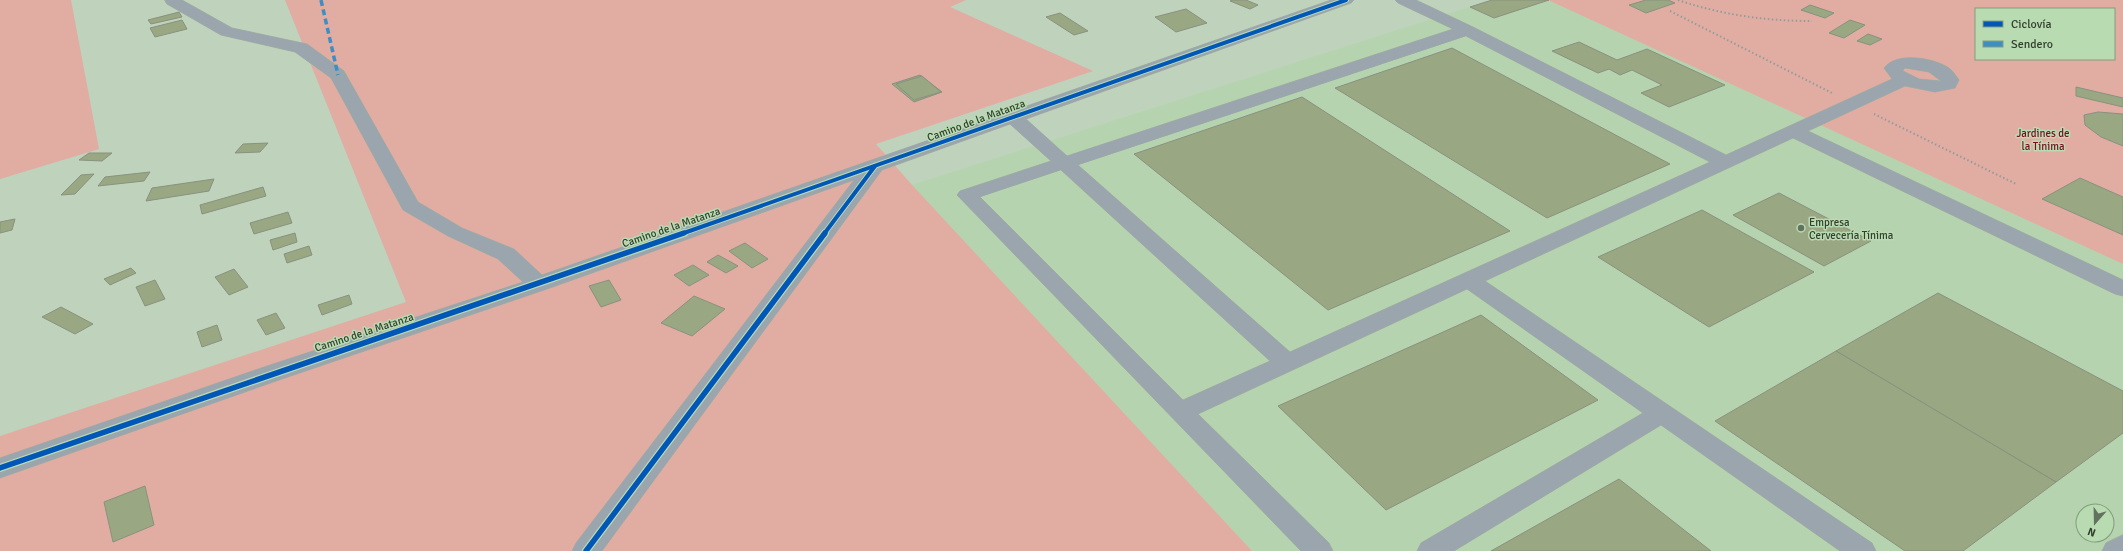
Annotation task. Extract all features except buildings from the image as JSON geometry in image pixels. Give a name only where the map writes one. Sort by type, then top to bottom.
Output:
[{"type":"street","name":"Camino de la Matanza","points":[[0,468],[273,373],[539,284],[1346,0]]},
{"type":"street","points":[[1403,0],[1468,30],[1725,162]]},
{"type":"street","points":[[172,1],[227,32],[301,48],[338,74],[410,206],[455,232],[506,254],[539,284]]},
{"type":"street","points":[[1319,551],[967,195],[1468,30]]},
{"type":"street","points":[[1180,412],[1905,80]]},
{"type":"street","points":[[1013,117],[1066,162],[1287,363]]},
{"type":"street","points":[[1793,131],[2123,289]]},
{"type":"street","points":[[586,551],[875,166]]},
{"type":"street","points":[[1469,280],[1862,551]]},
{"type":"street","points":[[1430,551],[1662,412]]},
{"type":"street","points":[[2116,551],[2123,546]]},
{"type":"path","points":[[1678,0],[1719,13],[1757,20],[1812,21]]},
{"type":"shaded area","points":[[1492,0],[1548,0],[2123,264],[2123,551],[1252,551],[912,185]]},
{"type":"green space","points":[[0,0],[71,0],[99,149],[0,179]]},
{"type":"green space","points":[[285,0],[966,0],[950,7],[1093,71],[876,144],[912,185],[1252,551],[0,551],[0,436],[406,302]]},
{"type":"green space","name":"Jardines de la Tínima","points":[[1548,0],[2123,0],[2123,264]]},
{"type":"marked path","points":[[321,0],[338,75]]},
{"type":"cycle path","points":[[0,468],[273,373],[539,284],[1346,0]]},
{"type":"cycle path","points":[[586,551],[875,166]]},
{"type":"place","name":"Empresa Cervecería Tínima","points":[[1801,228]]}]
